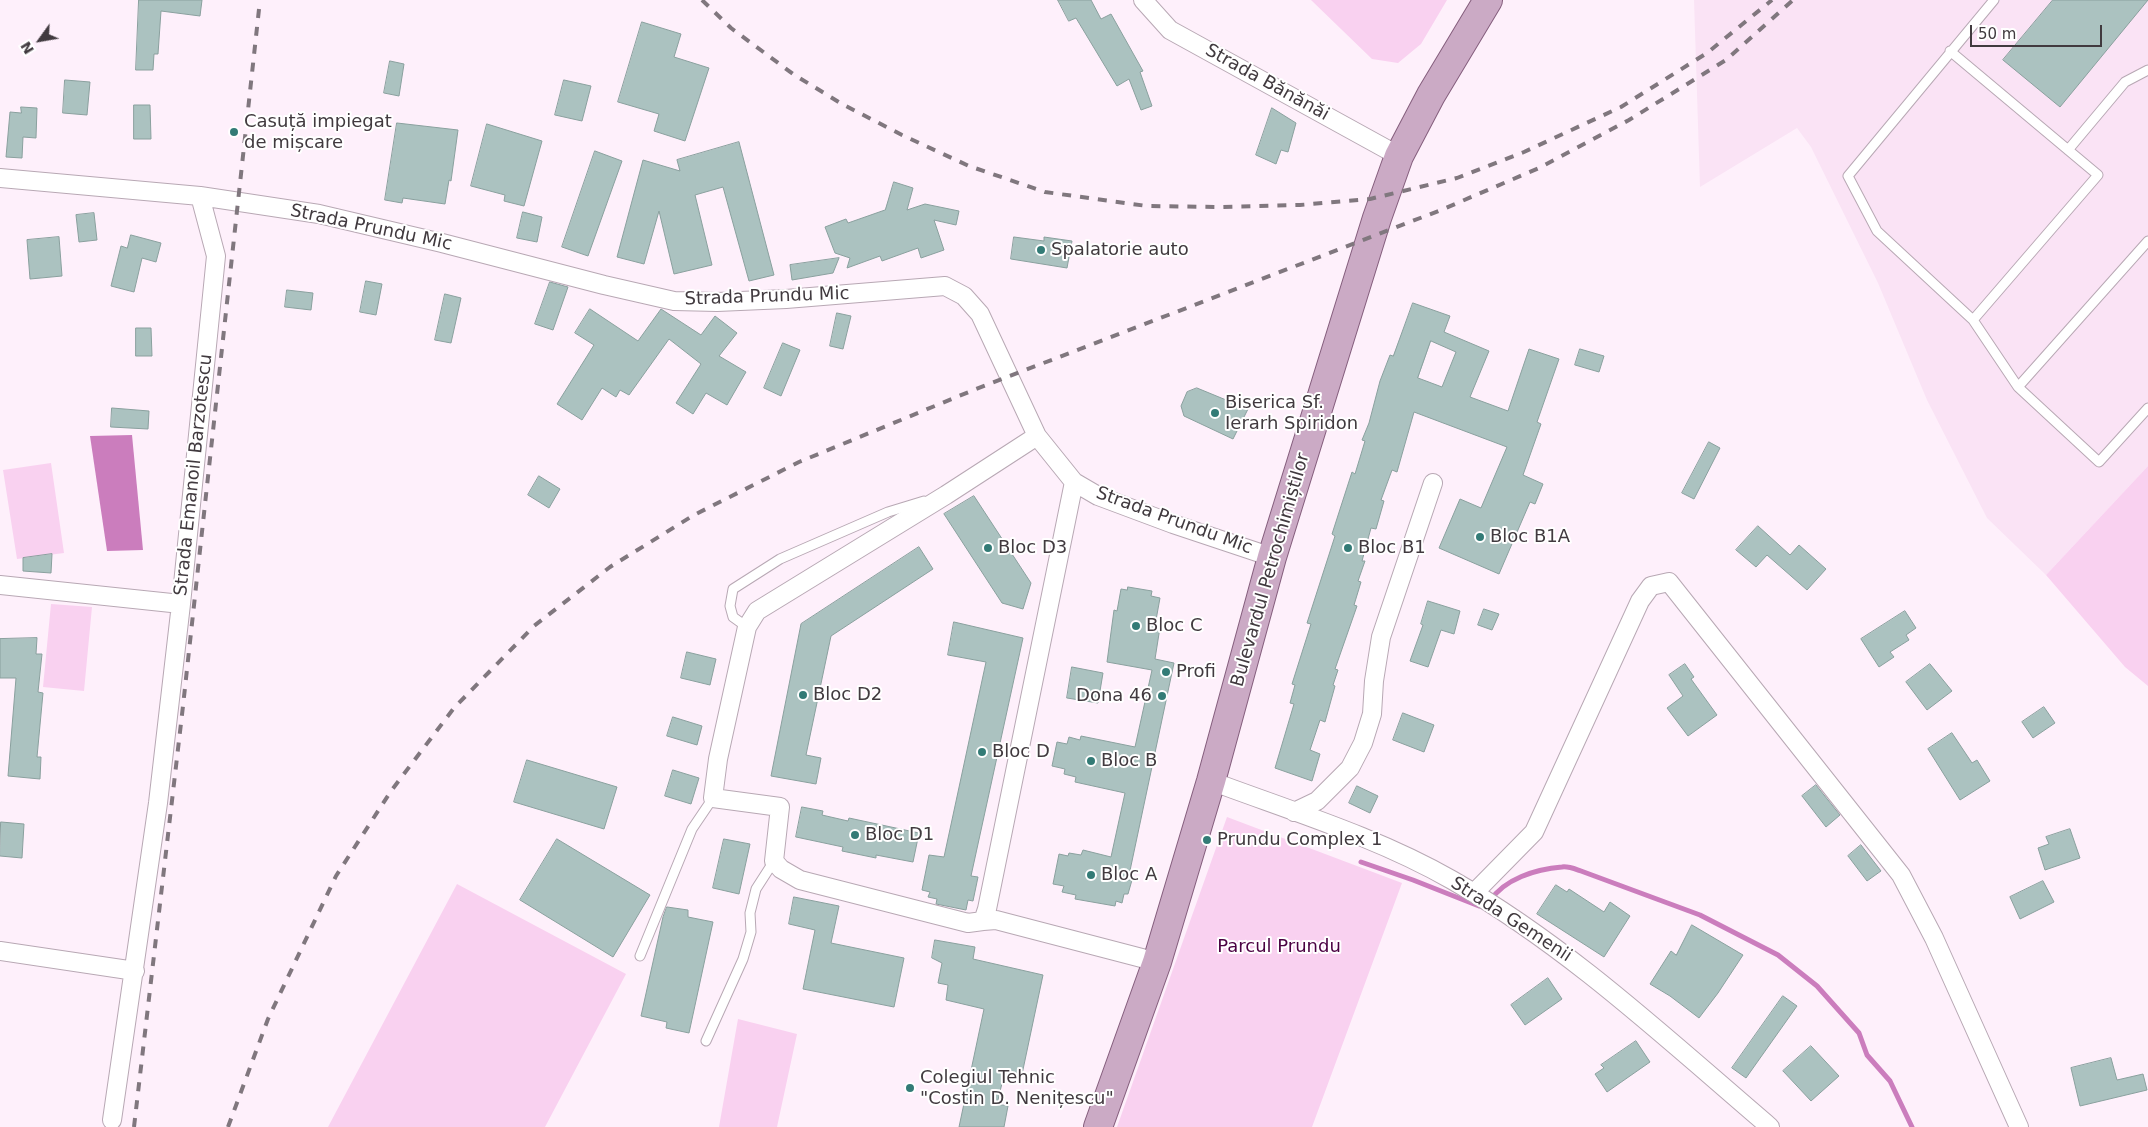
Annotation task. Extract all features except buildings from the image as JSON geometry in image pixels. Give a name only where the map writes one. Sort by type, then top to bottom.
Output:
[{"type":"main road","name":"Bulevardul Petrochimiștilor","points":[[1098,1127],[1157,962],[1211,780],[1272,557],[1366,251],[1398,156],[1431,95],[1488,0]]},
{"type":"street","name":"Strada Bănănăi","points":[[1143,0],[1170,30],[1398,156]]},
{"type":"street","name":"Strada Prundu Mic","points":[[0,178],[200,196],[319,214],[442,243],[604,286],[674,301],[786,300],[945,286],[964,296],[980,314],[1037,436],[1074,482],[1098,496],[1173,524],[1272,557]]},
{"type":"street","name":"Strada Emanoil Barzotescu","points":[[0,585],[181,604],[216,256],[200,196]]},
{"type":"street","points":[[1037,436],[946,495],[757,611],[747,627],[718,759],[713,798],[780,808],[774,861],[781,869],[800,880],[968,923],[996,920],[1157,962]]},
{"type":"street","points":[[983,921],[1074,482]]},
{"type":"street","points":[[1294,812],[1316,801],[1350,768],[1364,743],[1372,714],[1374,681],[1381,637],[1433,482]]},
{"type":"street","points":[[1474,893],[1534,832],[1640,601],[1651,586],[1669,582],[1901,875],[1934,938],[2019,1127]]},
{"type":"street","points":[[112,1120],[158,804],[181,604]]},
{"type":"street","name":"Strada Gemenii","points":[[1211,780],[1387,848],[1422,864],[1502,910],[1588,972],[1770,1127]]},
{"type":"street","points":[[0,951],[135,971]]},
{"type":"lane","points":[[1994,0],[1848,176],[1877,231],[1973,320],[2018,387],[2099,462],[2148,408]]},
{"type":"lane","points":[[1950,51],[2098,175],[1973,320]]},
{"type":"lane","points":[[2068,150],[2125,82],[2148,70]]},
{"type":"lane","points":[[2018,387],[2148,241]]},
{"type":"lane","points":[[747,627],[733,617],[730,606],[733,590],[780,559],[888,512],[946,495]]},
{"type":"lane","points":[[640,956],[692,829],[713,798]]},
{"type":"lane","points":[[706,1041],[743,959],[751,932],[750,913],[756,889],[774,861]]},
{"type":"shaded area","points":[[1694,0],[2148,0],[2148,466],[2046,575],[1987,518],[1927,400],[1878,283],[1811,147],[1797,128],[1700,187]]},
{"type":"shaded area","points":[[132,435],[143,550],[107,551],[90,436]]},
{"type":"green space","points":[[1311,0],[1447,0],[1421,44],[1398,63],[1372,59]]},
{"type":"green space","points":[[51,463],[64,553],[17,559],[3,470]]},
{"type":"green space","points":[[2148,466],[2148,686],[2125,667],[2046,575]]},
{"type":"green space","points":[[51,604],[92,607],[84,691],[43,687]]},
{"type":"green space","name":"Parcul Prundu","points":[[1227,817],[1402,883],[1312,1127],[1117,1127]]},
{"type":"green space","points":[[457,884],[626,974],[545,1127],[328,1127]]},
{"type":"green space","points":[[738,1019],[797,1034],[777,1127],[719,1127]]},
{"type":"waterway","points":[[1361,862],[1479,906],[1485,906]]},
{"type":"waterway","points":[[1490,901],[1496,893],[1512,881],[1542,870],[1569,867],[1700,915],[1778,955],[1817,986],[1859,1033],[1867,1055],[1890,1081],[1912,1127]]},
{"type":"railway","points":[[134,1127],[183,706],[260,0]]},
{"type":"railway","points":[[702,0],[731,28],[793,74],[842,104],[902,135],[969,166],[1045,192],[1147,206],[1222,207],[1300,205],[1370,199],[1457,178],[1524,152],[1621,107],[1707,53],[1772,0]]},
{"type":"railway","points":[[228,1127],[268,1019],[336,876],[391,791],[454,708],[534,626],[610,567],[694,515],[799,462],[976,389],[1441,210],[1539,168],[1629,120],[1726,60],[1793,0]]},
{"type":"place","name":"Casuță impiegat de mișcare","points":[[234,132]]},
{"type":"place","name":"Spalatorie auto","points":[[1041,250]]},
{"type":"place","name":"Biserica Sf. Ierarh Spiridon","points":[[1215,413]]},
{"type":"place","name":"Bloc B1A","points":[[1480,537]]},
{"type":"place","name":"Bloc D3","points":[[988,548]]},
{"type":"place","name":"Bloc B1","points":[[1348,548]]},
{"type":"place","name":"Bloc C","points":[[1136,626]]},
{"type":"place","name":"Profi","points":[[1166,672]]},
{"type":"place","name":"Bloc D2","points":[[803,695]]},
{"type":"place","name":"Dona 46","points":[[1162,696]]},
{"type":"place","name":"Bloc D","points":[[982,752]]},
{"type":"place","name":"Bloc B","points":[[1091,761]]},
{"type":"place","name":"Bloc D1","points":[[855,835]]},
{"type":"place","name":"Prundu Complex 1","points":[[1207,840]]},
{"type":"place","name":"Bloc A","points":[[1091,875]]},
{"type":"place","name":"Colegiul Tehnic \"Costin D. Nenițescu\"","points":[[910,1088]]}]
